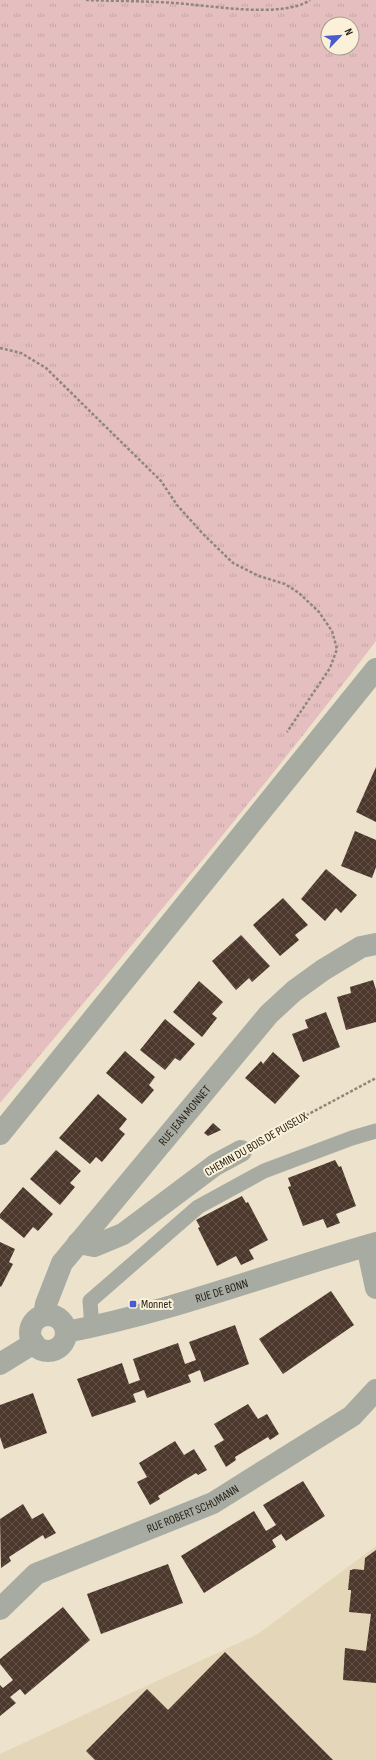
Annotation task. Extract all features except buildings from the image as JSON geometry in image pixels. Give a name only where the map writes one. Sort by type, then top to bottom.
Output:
[{"type":"street","points":[[0,1134],[376,669]]},
{"type":"street","name":"RUE JEAN MONNET","points":[[44,1315],[46,1304],[62,1263],[269,1014],[294,991],[368,945],[376,931]]},
{"type":"street","name":"CHEMIN DU BOIS DE PUISEUX","points":[[78,1243],[94,1246],[123,1234],[215,1165],[241,1151]]},
{"type":"street","points":[[371,1244],[376,1288]]},
{"type":"street","name":"RUE DE BONN","points":[[66,1332],[92,1328],[139,1315],[371,1244]]},
{"type":"street","points":[[44,1315],[59,1318],[63,1322],[66,1332],[63,1343],[54,1350],[43,1350],[34,1343],[30,1332],[31,1327],[39,1317],[44,1315]]},
{"type":"street","points":[[0,1364],[34,1343]]},
{"type":"street","name":"RUE ROBERT SCHUMANN","points":[[0,1609],[36,1574],[213,1503],[352,1416],[376,1390]]},
{"type":"lane","points":[[92,1328],[90,1302],[198,1206],[264,1172],[352,1138],[376,1131]]},
{"type":"path","points":[[86,0],[174,3],[256,10],[288,8],[310,0]]},
{"type":"path","points":[[0,348],[21,353],[46,368],[161,481],[178,505],[203,534],[233,563],[259,576],[285,584],[299,593],[319,612],[332,631],[337,649],[330,668],[287,732]]},
{"type":"path","name":"CHEMIN DU BOIS DE PUISEUX","points":[[241,1151],[376,1078]]},
{"type":"shaded area","points":[[376,1546],[376,1760],[0,1760],[0,1754],[258,1634]]},
{"type":"green space","points":[[0,0],[376,0],[376,641],[238,817],[0,1103]]},
{"type":"place","name":"Monnet","points":[[133,1304]]}]
